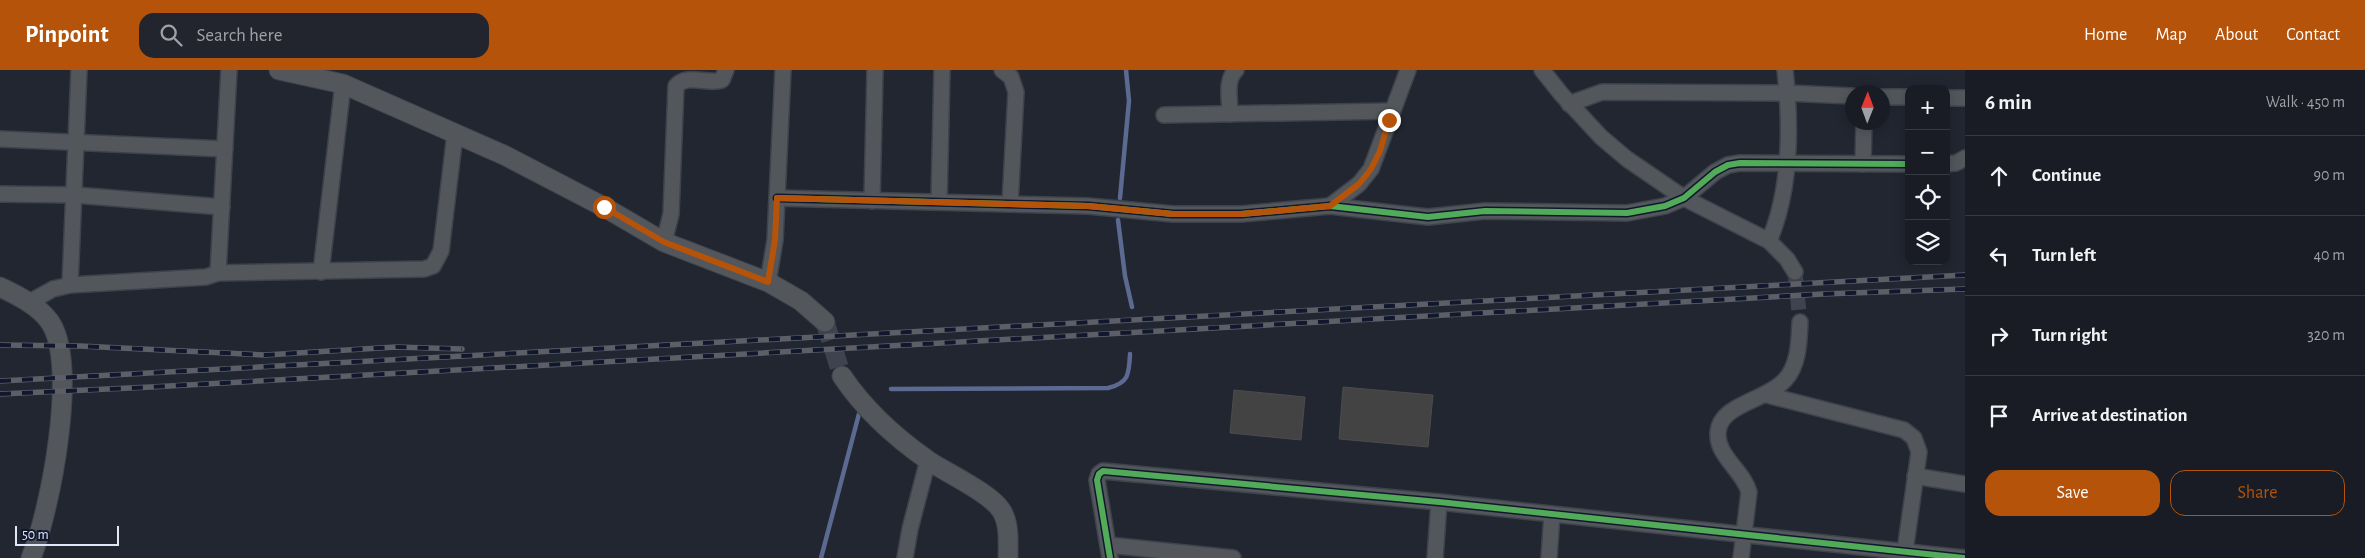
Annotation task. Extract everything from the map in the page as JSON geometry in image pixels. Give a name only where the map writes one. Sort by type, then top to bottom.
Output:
[{"type":"street","points":[[70,285],[79,70]]},
{"type":"street","points":[[218,273],[229,70]]},
{"type":"street","points":[[279,70],[343,84],[506,156],[596,203],[664,242],[768,282],[801,301],[826,322]]},
{"type":"street","points":[[664,242],[671,214],[676,86],[680,81],[686,80],[717,82],[722,80],[726,70]]},
{"type":"street","points":[[768,282],[775,240],[783,70]]},
{"type":"street","points":[[872,201],[874,70]]},
{"type":"street","points":[[939,202],[942,70]]},
{"type":"street","points":[[1002,70],[1011,77],[1016,92],[1010,204]]},
{"type":"street","points":[[1230,114],[1229,82],[1231,74],[1236,70]]},
{"type":"street","points":[[1330,206],[1359,184],[1371,169],[1380,151],[1392,111],[1408,70]]},
{"type":"street","points":[[1542,70],[1569,104],[1601,137],[1627,159],[1684,198],[1769,241],[1787,259],[1795,272]]},
{"type":"street","points":[[1769,241],[1779,216],[1786,164],[1787,93],[1785,70]]},
{"type":"street","points":[[321,272],[343,84]]},
{"type":"street","points":[[1569,104],[1602,92],[1787,93],[1845,96]]},
{"type":"street","points":[[1890,97],[1905,97]]},
{"type":"street","points":[[1950,98],[1965,98]]},
{"type":"street","points":[[1164,115],[1392,111]]},
{"type":"street","points":[[1863,164],[1864,130]]},
{"type":"street","points":[[28,303],[53,288],[70,285],[206,277],[218,273],[321,272],[424,268],[433,266],[441,251],[455,134]]},
{"type":"street","points":[[0,139],[225,149]]},
{"type":"street","points":[[1950,164],[1956,163],[1965,158]]},
{"type":"street","points":[[777,198],[1088,206],[1182,214],[1241,214],[1330,206],[1428,217],[1486,211],[1628,213],[1652,210],[1684,198],[1715,172],[1728,165],[1740,163],[1905,164]]},
{"type":"street","points":[[0,194],[74,195],[222,207]]},
{"type":"street","points":[[0,287],[19,296],[49,320],[56,334],[61,367],[61,414],[55,468],[49,502],[31,558]]},
{"type":"street","points":[[1741,558],[1749,503],[1748,492],[1746,482],[1720,446],[1718,432],[1722,419],[1730,410],[1767,395],[1786,380],[1794,363],[1799,345],[1800,322]]},
{"type":"street","points":[[842,376],[874,415],[928,460],[996,503],[1006,521],[1008,558]]},
{"type":"street","points":[[1767,395],[1904,430],[1914,438],[1918,452],[1904,554]]},
{"type":"street","points":[[905,558],[910,529],[928,460]]},
{"type":"street","points":[[1233,558],[1109,552],[1097,480],[1099,474],[1103,471],[1439,502],[1743,534],[1904,554],[1964,558]]},
{"type":"street","points":[[1915,476],[1965,484]]},
{"type":"street","points":[[1435,558],[1439,502]]},
{"type":"street","points":[[1549,558],[1552,514]]},
{"type":"building","points":[[1343,387],[1433,395],[1428,447],[1339,439]]},
{"type":"building","points":[[1234,390],[1305,397],[1301,440],[1230,433]]},
{"type":"waterway","points":[[1120,198],[1129,101],[1126,70]]},
{"type":"waterway","points":[[1118,220],[1125,276],[1132,307]]},
{"type":"waterway","points":[[891,389],[1108,388],[1120,383],[1126,377],[1130,354]]},
{"type":"waterway","points":[[821,558],[860,410]]},
{"type":"tunnel","points":[[1795,272],[1800,322]]},
{"type":"tunnel","points":[[825,322],[842,376]]},
{"type":"railway","points":[[0,381],[1965,275]]},
{"type":"railway","points":[[0,394],[1823,294],[1965,289]]},
{"type":"railway","points":[[0,345],[80,346],[265,355],[396,347],[462,349]]},
{"type":"cycle path","points":[[777,198],[1088,206],[1173,214],[1241,214],[1330,206],[1428,217],[1485,211],[1627,213],[1665,206],[1684,198],[1715,172],[1728,165],[1740,163],[1905,164]]},
{"type":"cycle path","points":[[1110,558],[1097,480],[1099,474],[1103,471],[1439,502],[1964,558]]},
{"type":"route","points":[[604,207],[664,242],[768,282],[775,240],[777,198],[1088,206],[1173,214],[1241,214],[1330,206],[1359,184],[1371,169],[1380,151],[1389,120]]}]
